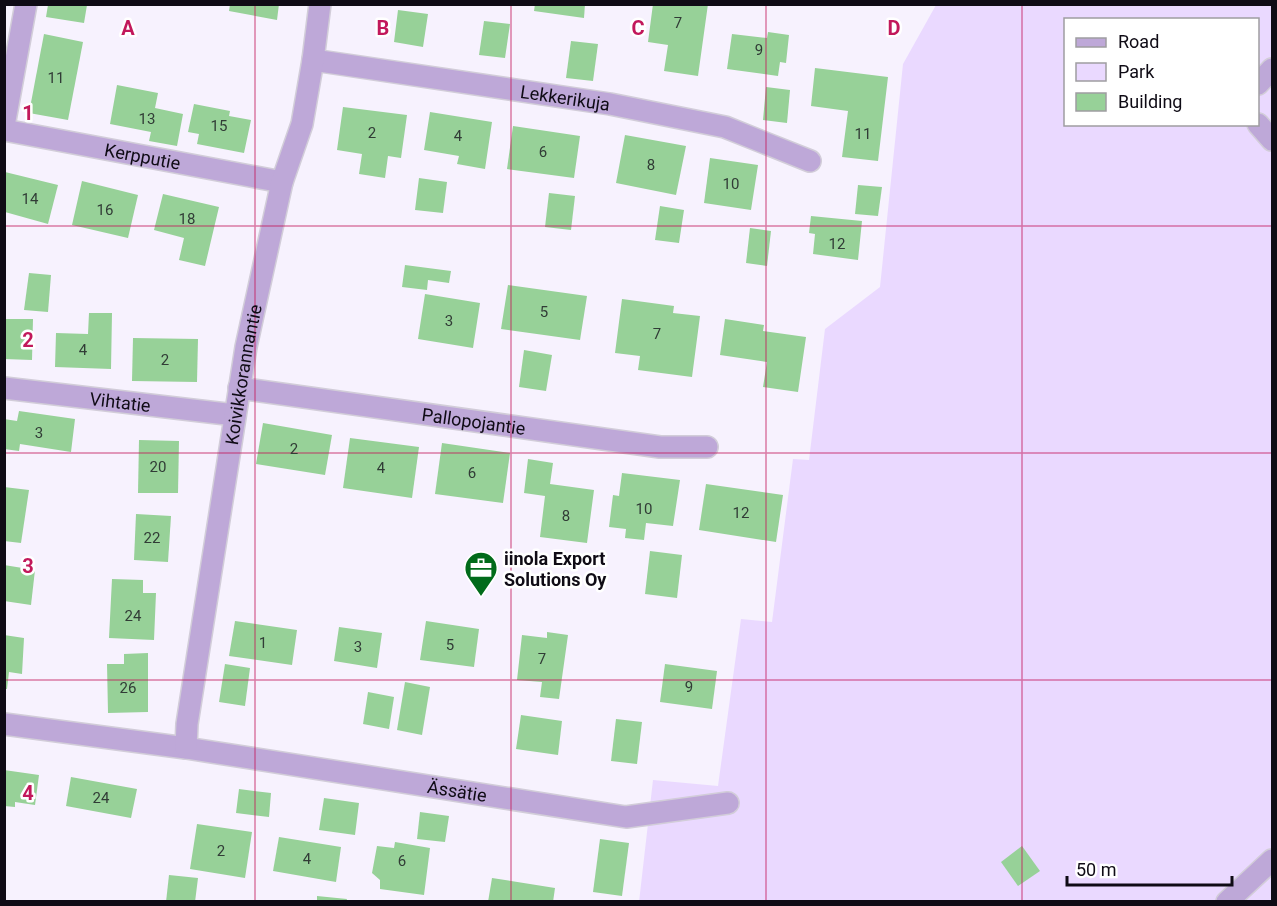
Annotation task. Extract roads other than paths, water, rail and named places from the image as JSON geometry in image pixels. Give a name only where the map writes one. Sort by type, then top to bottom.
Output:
[{"type":"street","name":"Kerpputie","points":[[26,4],[4,128],[282,182]]},
{"type":"street","name":"Koivikkorannantie","points":[[186,748],[187,724],[248,336],[282,182],[302,123],[314,60],[320,4]]},
{"type":"street","name":"Lekkerikuja","points":[[314,60],[610,104],[725,127],[810,161]]},
{"type":"street","points":[[1259,82],[1272,69]]},
{"type":"street","points":[[1259,126],[1272,140]]},
{"type":"street","name":"Vihtatie","points":[[4,388],[234,415]]},
{"type":"street","name":"Pallopojantie","points":[[239,388],[660,447],[707,447]]},
{"type":"street","points":[[4,724],[186,748]]},
{"type":"street","name":"Ässätie","points":[[186,748],[626,817],[728,803]]},
{"type":"street","points":[[1227,902],[1272,860]]},
{"type":"place","name":"iinola Export Solutions Oy","points":[[481,597]]}]
